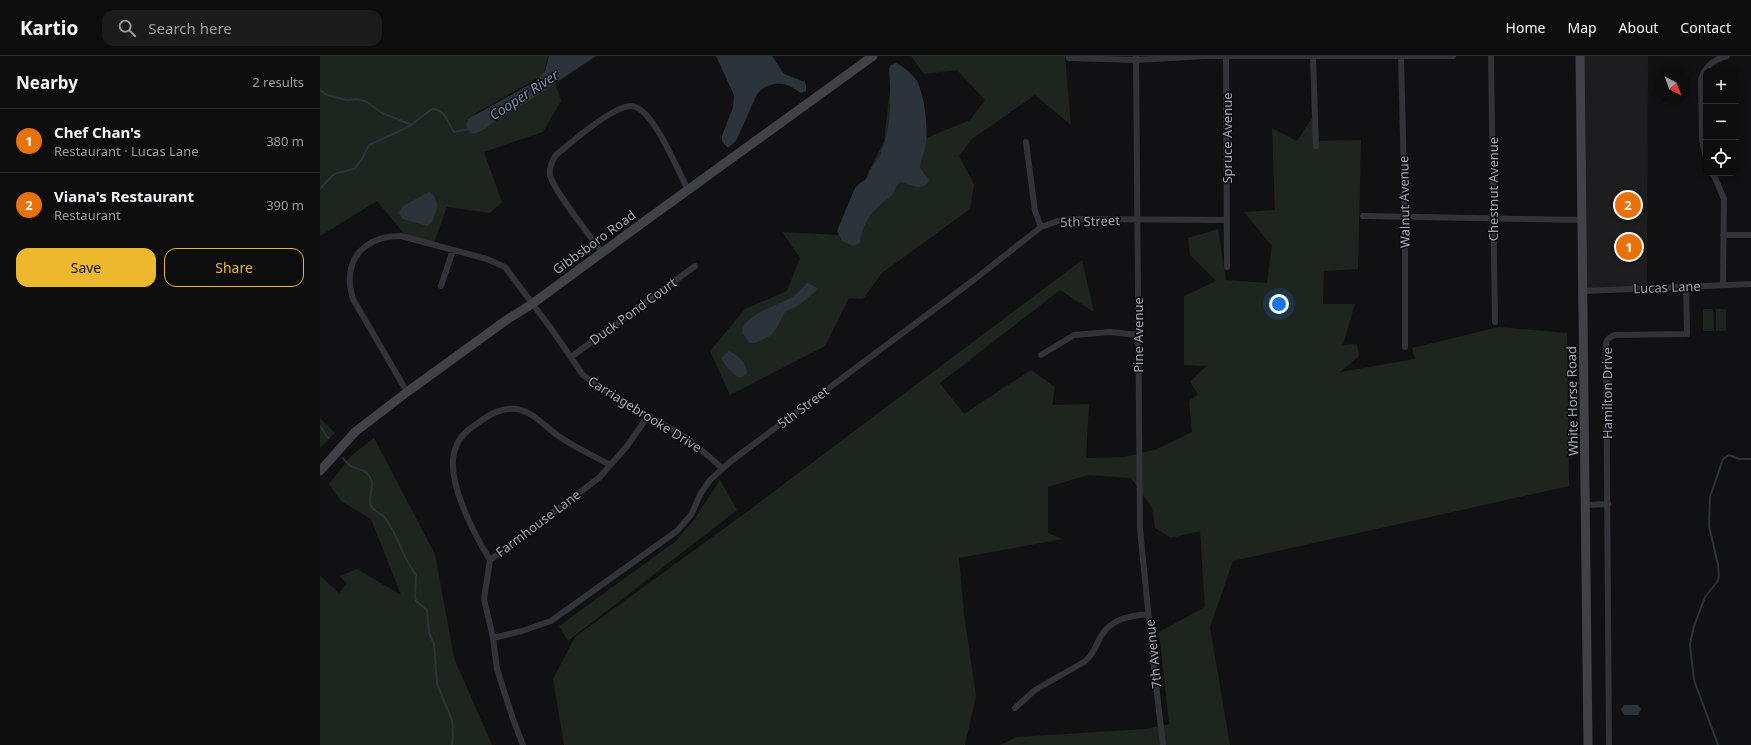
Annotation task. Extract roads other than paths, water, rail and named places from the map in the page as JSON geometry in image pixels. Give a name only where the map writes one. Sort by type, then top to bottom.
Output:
[{"type":"street","name":"Gibbsboro Road","points":[[320,471],[355,432],[407,392],[508,319],[532,304],[873,56]]},
{"type":"street","name":"Spruce Avenue","points":[[1226,56],[1227,267]]},
{"type":"street","points":[[1313,56],[1316,146]]},
{"type":"street","name":"Walnut Avenue","points":[[1401,56],[1405,217],[1405,347]]},
{"type":"street","points":[[1069,58],[1453,56]]},
{"type":"street","name":"Chestnut Avenue","points":[[1491,56],[1495,322]]},
{"type":"street","name":"White Horse Road","points":[[1580,56],[1584,290],[1588,745]]},
{"type":"street","points":[[1703,144],[1701,79],[1707,67],[1714,60],[1727,56]]},
{"type":"street","name":"Pine Avenue","points":[[1136,58],[1140,529],[1148,614]]},
{"type":"street","points":[[602,252],[557,190],[550,175],[552,160],[556,154],[602,119],[626,106],[636,106],[654,122],[688,190]]},
{"type":"street","points":[[1026,142],[1035,211],[1041,227]]},
{"type":"street","points":[[1714,176],[1724,199],[1723,284]]},
{"type":"street","points":[[1363,216],[1582,220]]},
{"type":"street","name":"5th Street","points":[[493,638],[522,631],[550,621],[677,531],[691,515],[701,493],[710,480],[722,468],[975,279],[1041,227],[1058,221],[1073,219],[1227,220]]},
{"type":"street","points":[[1723,235],[1751,235]]},
{"type":"street","name":"Carriagebrooke Drive","points":[[407,392],[352,299],[350,275],[353,263],[361,251],[369,244],[378,238],[388,236],[401,236],[488,259],[505,267],[583,375],[621,402],[690,440],[722,468]]},
{"type":"street","points":[[441,286],[453,250]]},
{"type":"street","name":"Duck Pond Court","points":[[571,357],[695,266]]},
{"type":"street","name":"Lucas Lane","points":[[1584,290],[1751,284]]},
{"type":"street","name":"Hamilton Drive","points":[[1609,745],[1608,338],[1614,335],[1687,334],[1686,286]]},
{"type":"street","points":[[1041,355],[1074,335],[1110,332],[1138,335]]},
{"type":"street","points":[[490,560],[478,541],[453,476],[452,465],[456,445],[476,424],[503,409],[519,410],[531,414],[560,438],[610,465]]},
{"type":"street","name":"Farmhouse Lane","points":[[523,745],[497,669],[493,638],[484,599],[490,560],[600,477],[627,446],[648,416]]},
{"type":"street","points":[[1586,505],[1608,504]]},
{"type":"street","name":"7th Avenue","points":[[1015,708],[1035,690],[1092,656],[1102,635],[1109,626],[1126,616],[1148,614],[1163,745]]},
{"type":"water","points":[[549,56],[596,56],[527,102],[493,122],[485,129],[474,134],[470,133],[466,125],[468,119],[536,81],[545,71]]},
{"type":"water","points":[[716,56],[772,56],[784,74],[805,82],[806,91],[801,93],[780,84],[763,88],[757,94],[736,141],[727,147],[722,141],[722,136],[733,107],[734,95]]},
{"type":"water","points":[[896,63],[912,74],[918,83],[920,90],[924,105],[927,137],[920,168],[929,180],[927,184],[920,187],[901,182],[899,183],[892,195],[870,216],[864,226],[860,243],[853,246],[842,241],[837,231],[855,188],[867,179],[869,171],[880,155],[884,144],[890,113],[889,69],[891,65]]},
{"type":"water","points":[[429,192],[434,196],[438,206],[432,222],[427,226],[403,219],[399,213],[403,206]]},
{"type":"water","points":[[807,283],[817,288],[816,291],[799,305],[785,312],[776,329],[770,336],[755,343],[750,343],[742,333],[743,327],[748,321],[762,311],[791,298]]},
{"type":"water","points":[[729,351],[739,357],[747,369],[747,373],[742,377],[739,378],[734,374],[721,358]]},
{"type":"water","points":[[1624,705],[1638,705],[1641,709],[1638,715],[1624,715],[1621,709]]},
{"type":"waterway","name":"Cooper River","points":[[320,90],[327,95],[347,100],[357,99],[367,102],[382,113],[412,125]]},
{"type":"waterway","points":[[320,189],[332,176],[337,173],[354,169],[362,159],[369,145],[408,127],[432,109],[440,111],[443,114],[454,132],[469,129]]},
{"type":"waterway","points":[[320,426],[328,438]]},
{"type":"waterway","points":[[1718,745],[1694,680],[1690,644],[1694,626],[1705,597],[1717,582],[1719,577],[1718,565],[1709,526],[1710,497],[1723,459],[1729,455],[1739,459],[1751,459]]},
{"type":"waterway","points":[[343,458],[350,466],[362,470],[371,479],[371,506],[383,516],[390,525],[407,561],[416,575],[415,597],[416,601],[427,610],[429,633],[434,644],[437,684],[452,720],[452,745]]},
{"type":"place","name":"Viana's Restaurant","points":[[1628,205]]},
{"type":"place","name":"Chef Chan's","points":[[1629,247]]}]
